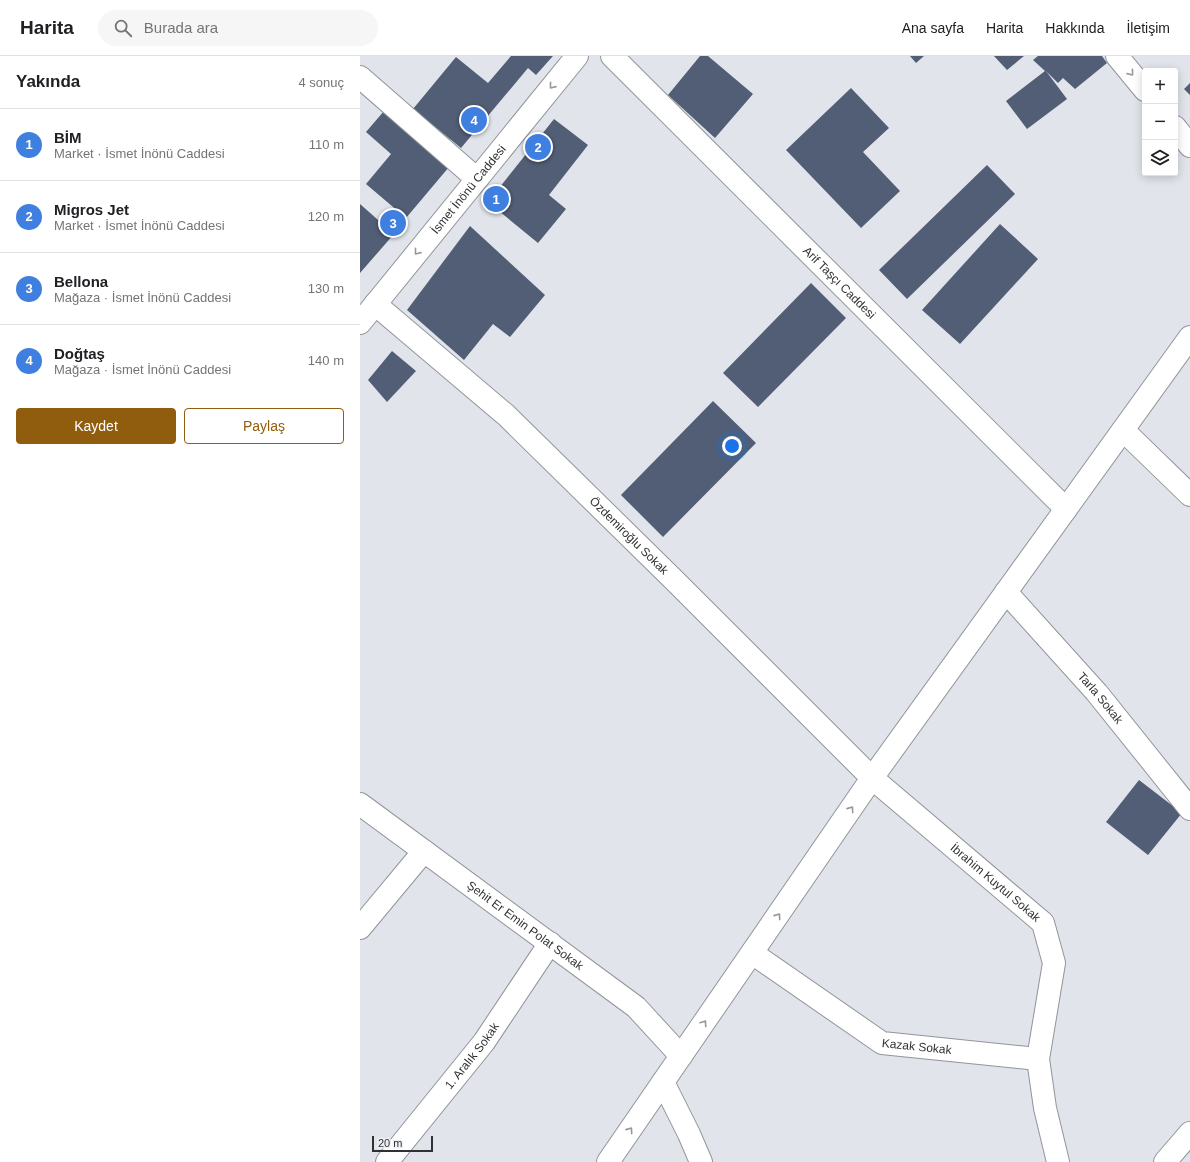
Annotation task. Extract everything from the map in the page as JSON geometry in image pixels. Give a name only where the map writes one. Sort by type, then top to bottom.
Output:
[{"type":"street","name":"İsmet İnönü Caddesi","points":[[360,322],[577,56]]},
{"type":"street","name":"Arif Taşçı Caddesi","points":[[612,56],[1066,509]]},
{"type":"street","points":[[1118,56],[1142,86]]},
{"type":"street","points":[[360,77],[477,179]]},
{"type":"street","points":[[1178,131],[1190,146]]},
{"type":"street","name":"Özdemiroğlu Sokak","points":[[375,304],[506,415],[872,778]]},
{"type":"street","points":[[608,1162],[872,778],[1190,337]]},
{"type":"street","points":[[1123,430],[1190,495]]},
{"type":"street","name":"Tarla Sokak","points":[[1006,592],[1097,693],[1190,809]]},
{"type":"street","name":"İbrahim Kuytul Sokak","points":[[872,778],[1043,923],[1054,963],[1038,1059],[1045,1108],[1058,1162]]},
{"type":"street","name":"Şehit Er Emin Polat Sokak","points":[[360,804],[636,1007],[681,1056]]},
{"type":"street","points":[[360,928],[424,851]]},
{"type":"street","name":"1. Aralık Sokak","points":[[387,1162],[484,1042],[550,943]]},
{"type":"street","name":"Kazak Sokak","points":[[752,953],[882,1043],[1038,1059]]},
{"type":"street","points":[[663,1082],[701,1162]]},
{"type":"street","points":[[1165,1162],[1190,1133]]},
{"type":"building","points":[[511,56],[553,56],[536,75],[528,68],[461,148],[413,109],[456,57],[488,83]]},
{"type":"building","points":[[700,56],[708,56],[753,94],[715,138],[668,95]]},
{"type":"building","points":[[910,56],[924,56],[916,63]]},
{"type":"building","points":[[994,56],[1024,56],[1007,70]]},
{"type":"building","points":[[1038,56],[1102,56],[1107,63],[1075,89],[1063,78],[1058,83],[1046,71],[1067,99],[1027,129],[1006,101],[1045,71],[1033,60]]},
{"type":"building","points":[[1190,83],[1190,95],[1184,89]]},
{"type":"building","points":[[851,88],[889,128],[863,152],[900,191],[861,228],[786,150]]},
{"type":"building","points":[[384,111],[449,167],[406,218],[366,184],[391,154],[366,132]]},
{"type":"building","points":[[554,119],[588,145],[549,195],[566,209],[538,243],[488,202]]},
{"type":"building","points":[[987,165],[1015,194],[907,299],[879,270]]},
{"type":"building","points":[[360,204],[394,234],[360,273]]},
{"type":"building","points":[[1000,224],[1038,259],[960,344],[922,310]]},
{"type":"building","points":[[470,226],[545,295],[510,337],[493,324],[464,360],[407,310]]},
{"type":"building","points":[[811,283],[846,318],[758,407],[723,373]]},
{"type":"building","points":[[392,351],[416,371],[387,402],[368,380]]},
{"type":"building","points":[[713,401],[756,443],[663,537],[621,495]]},
{"type":"building","points":[[1139,780],[1182,813],[1148,855],[1106,822]]},
{"type":"place","name":"Doğtaş","points":[[474,120]]},
{"type":"place","name":"Migros Jet","points":[[538,147]]},
{"type":"place","name":"BİM","points":[[496,199]]},
{"type":"place","name":"Bellona","points":[[393,223]]}]
